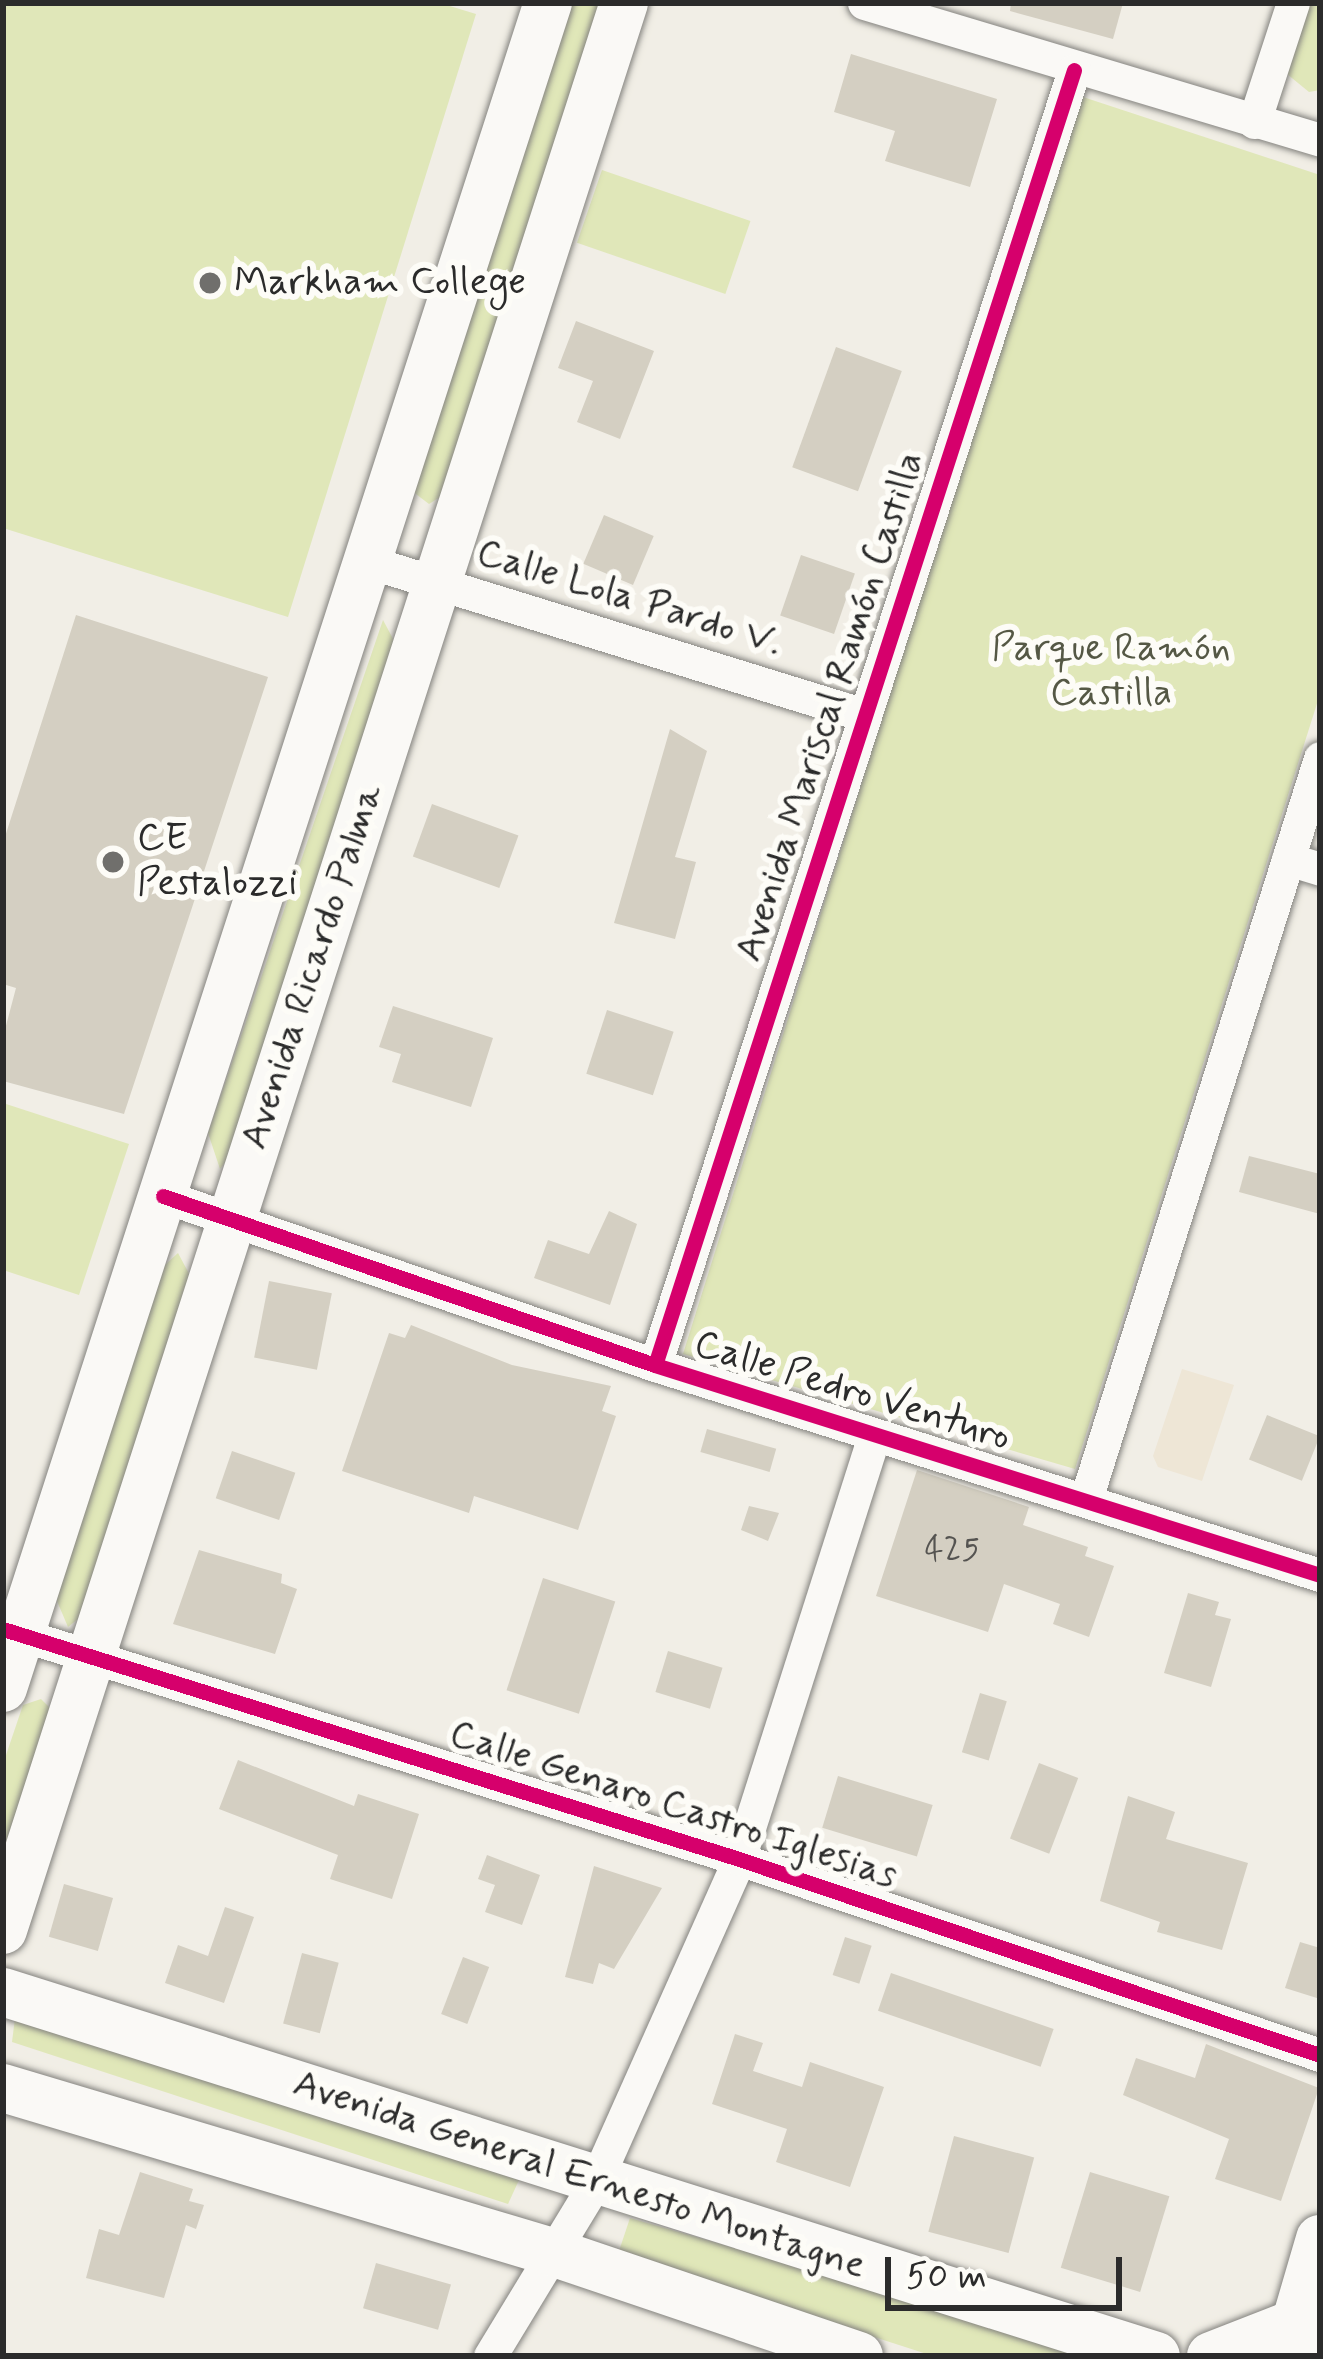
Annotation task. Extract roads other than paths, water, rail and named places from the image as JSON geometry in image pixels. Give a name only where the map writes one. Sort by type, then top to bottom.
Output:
[{"type":"main road","name":"Avenida Ricardo Palma","points":[[3,1688],[12,1632],[163,1196],[372,563],[548,3]]},
{"type":"main road","name":"Avenida Ricardo Palma","points":[[3,1930],[624,3]]},
{"type":"main road","name":"Avenida General Ernesto Montagne","points":[[3,1992],[595,2183],[1156,2356]]},
{"type":"main road","name":"Avenida General Ernesto Montagne","points":[[3,2088],[552,2252],[859,2356]]},
{"type":"main road","points":[[1211,2356],[1296,2345],[1320,2239]]},
{"type":"street","points":[[864,3],[1074,70],[1320,140]]},
{"type":"street","points":[[1254,122],[1292,3]]},
{"type":"street","name":"Avenida Mariscal Ramón Castilla","points":[[656,1365],[861,714],[1074,70]]},
{"type":"street","name":"Calle Lola Pardo V.","points":[[372,563],[861,714]]},
{"type":"street","points":[[1086,1499],[1304,864],[1320,758]]},
{"type":"street","name":"Calle Pedro Venturo","points":[[163,1196],[656,1365],[1320,1575]]},
{"type":"street","points":[[490,2356],[595,2183],[739,1859],[874,1436]]},
{"type":"street","name":"Calle Genaro Castro Iglesias","points":[[12,1632],[739,1859],[1320,2055]]},
{"type":"place","name":"Markham College","points":[[210,283]]},
{"type":"place","name":"CE Pestalozzi","points":[[113,862]]},
{"type":"park label","name":"Parque Ramón Castilla","points":[[1111,672]]}]
